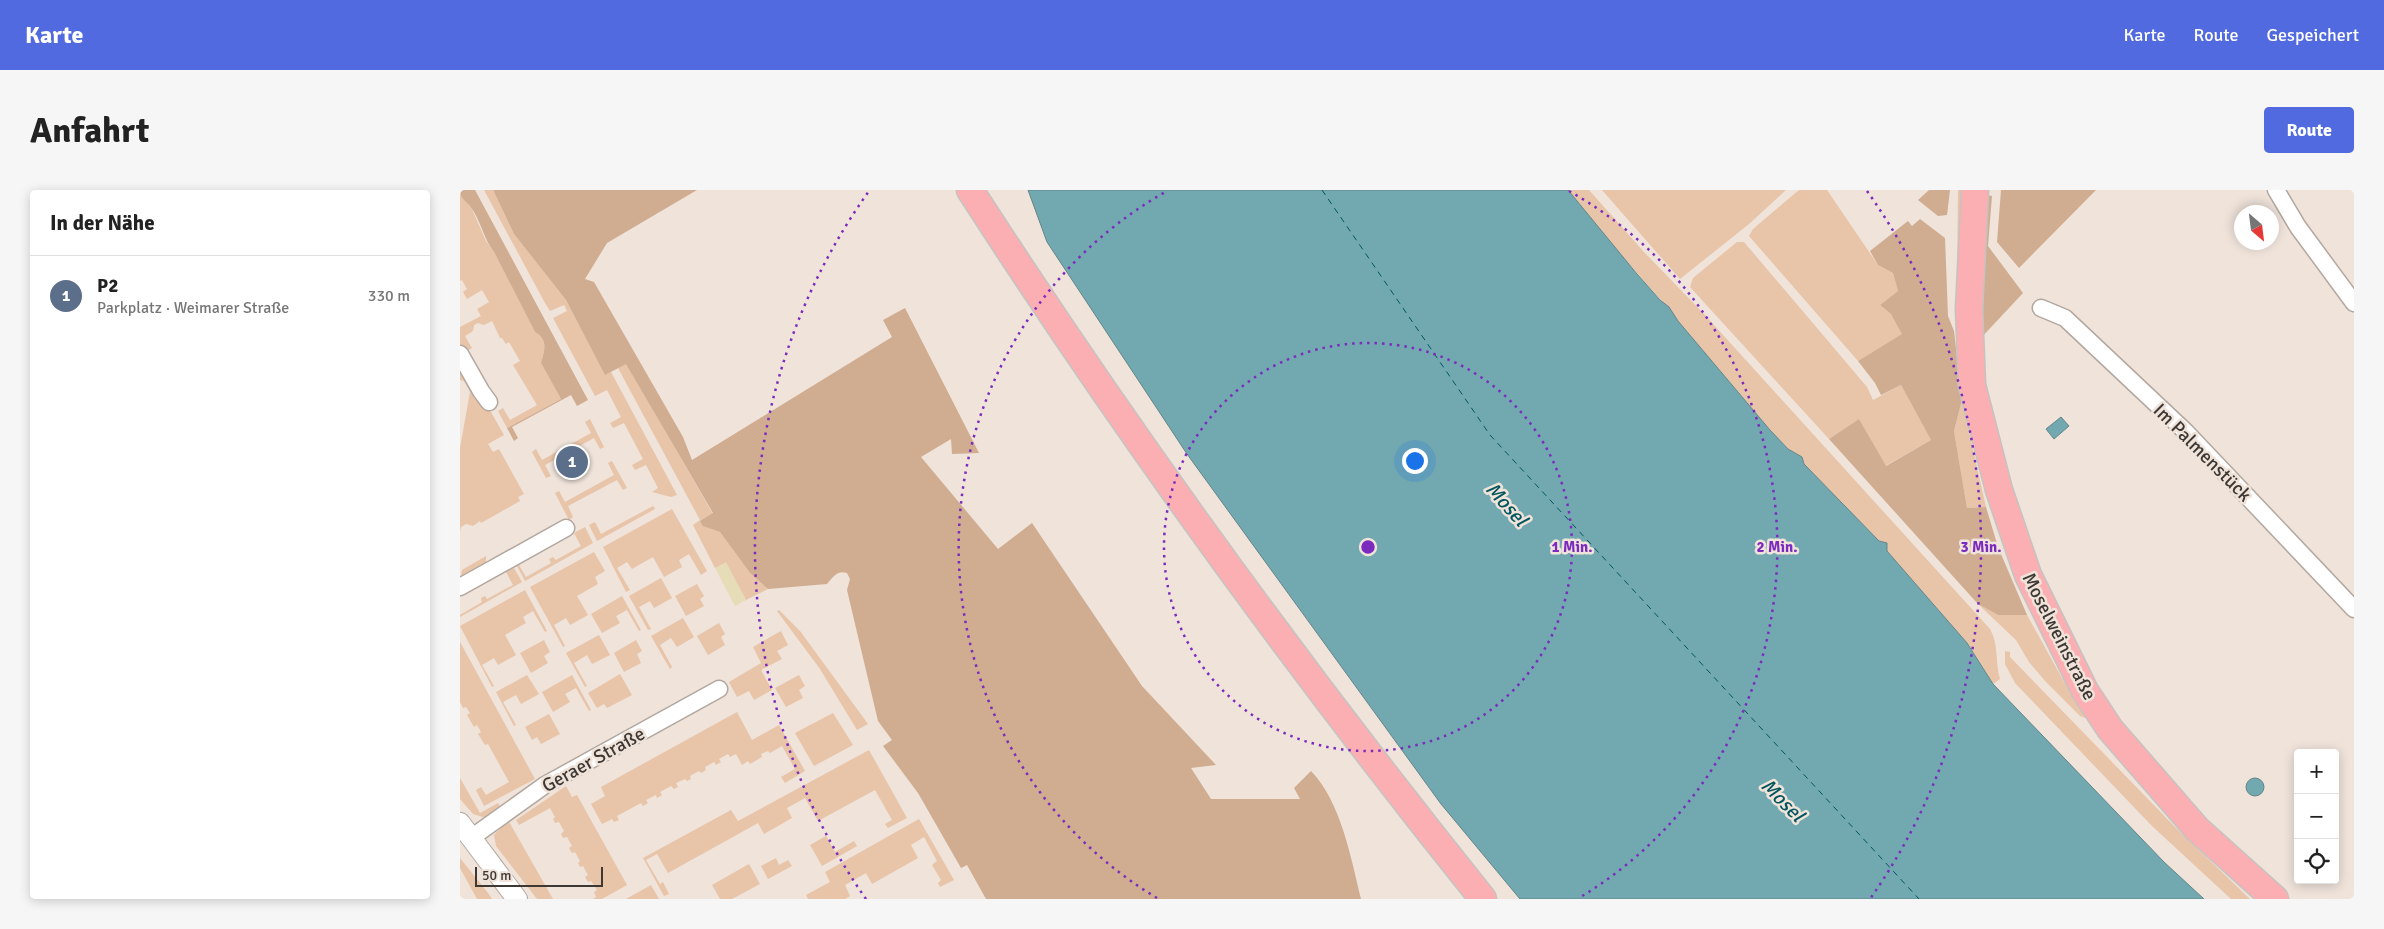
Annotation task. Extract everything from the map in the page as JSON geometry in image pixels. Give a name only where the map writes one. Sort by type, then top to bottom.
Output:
[{"type":"main road","points":[[970,190],[1105,393],[1237,581],[1316,686],[1482,899]]},
{"type":"main road","name":"Moselweinstraße","points":[[1975,190],[1969,309],[1972,385],[1999,490],[2028,575],[2085,690],[2110,729],[2198,829],[2275,899]]},
{"type":"street","points":[[2276,190],[2298,228],[2354,303]]},
{"type":"street","name":"Im Palmenstück","points":[[2041,308],[2065,318],[2186,432],[2354,609]]},
{"type":"street","points":[[460,354],[480,391],[489,402]]},
{"type":"street","points":[[460,587],[566,528]]},
{"type":"street","name":"Geraer Straße","points":[[466,831],[719,689]]},
{"type":"street","points":[[466,831],[517,899]]},
{"type":"shaded area","points":[[460,190],[475,190],[588,400],[577,406],[571,395],[512,427],[518,438],[514,441],[507,428],[561,399],[541,363],[544,342],[535,332],[487,241],[477,217],[462,197]]},
{"type":"shaded area","points":[[484,190],[493,190],[514,234],[566,300],[605,374],[611,372],[677,495],[671,497],[652,492],[658,488],[646,465],[635,470],[632,465],[643,459],[624,423],[613,428],[610,423],[621,417],[607,390],[595,396],[553,318],[567,311],[564,305],[550,311]]},
{"type":"shaded area","points":[[493,190],[697,190],[607,243],[585,279],[594,282],[683,437],[692,460],[892,337],[883,320],[905,308],[979,453],[952,454],[951,439],[921,457],[998,549],[1032,523],[1142,686],[1216,765],[1191,768],[1211,799],[1300,799],[1294,788],[1311,771],[1330,798],[1344,831],[1361,899],[986,899],[967,865],[961,868],[918,793],[883,746],[892,740],[878,721],[847,590],[850,579],[847,573],[838,573],[827,584],[768,589],[750,573],[720,532],[703,526],[700,521],[713,513],[626,364],[605,375],[566,300],[514,234]]},
{"type":"shaded area","points":[[1568,190],[1589,190],[1990,629],[1995,641],[2000,679],[1993,684],[1967,643],[1887,551],[1887,543],[1879,541],[1804,464],[1802,457],[1788,449],[1770,430],[1669,309],[1602,233]]},
{"type":"shaded area","points":[[1602,190],[1786,190],[1749,224],[1680,279]]},
{"type":"shaded area","points":[[1799,190],[1827,190],[1878,265],[1893,273],[1898,291],[1880,305],[1891,314],[1903,334],[1858,361],[1749,236],[1753,229]]},
{"type":"shaded area","points":[[1929,190],[1950,190],[1947,215],[1938,216],[1918,200]]},
{"type":"shaded area","points":[[1958,190],[1963,190],[1961,275],[1957,275]]},
{"type":"shaded area","points":[[2001,190],[2096,190],[2019,268],[1997,242]]},
{"type":"shaded area","points":[[460,194],[471,207],[486,241],[494,252],[535,332],[544,342],[541,363],[561,399],[507,428],[498,411],[503,408],[510,420],[537,405],[513,365],[520,361],[509,342],[506,344],[500,338],[492,321],[484,325],[478,323],[474,325],[473,331],[465,336],[472,348],[465,352],[460,344],[460,327],[481,316],[477,309],[489,302],[482,290],[467,299],[463,292],[467,289],[462,280],[460,281]]},
{"type":"shaded area","points":[[1986,195],[1992,196],[1988,246],[2023,293],[1980,339]]},
{"type":"shaded area","points":[[1920,219],[1945,238],[1948,316],[1954,331],[1962,400],[1954,431],[1967,508],[1986,507],[1998,547],[2027,615],[1998,615],[1978,604],[1829,439],[1859,419],[1886,466],[1931,440],[1901,385],[1881,395],[1875,383],[1858,361],[1902,334],[1891,314],[1880,305],[1898,291],[1893,273],[1878,265],[1870,251],[1908,221],[1912,226]]},
{"type":"shaded area","points":[[1737,242],[1744,242],[1867,387],[1873,400],[1901,385],[1931,440],[1885,466],[1859,419],[1829,439],[1690,287],[1693,278]]},
{"type":"shaded area","points":[[626,363],[713,514],[700,521],[703,525],[720,532],[750,573],[768,589],[746,600],[726,563],[715,568],[693,525],[700,520],[618,368]]},
{"type":"shaded area","points":[[460,366],[483,398],[504,435],[488,444],[493,452],[499,449],[524,494],[518,497],[520,501],[481,523],[480,521],[473,526],[466,524],[461,527],[460,531],[460,448],[470,392],[464,381],[460,380]]},
{"type":"shaded area","points":[[1962,400],[1986,507],[1967,508],[1954,431]]},
{"type":"shaded area","points":[[590,419],[604,447],[600,449],[594,438],[545,465],[551,476],[546,478],[532,452],[536,449],[542,460],[591,433],[585,422]]},
{"type":"shaded area","points":[[612,461],[627,488],[623,490],[617,480],[568,506],[573,517],[569,520],[555,493],[559,491],[565,502],[614,475],[608,463]]},
{"type":"shaded area","points":[[653,506],[655,509],[597,541],[589,525],[595,522],[601,534]]},
{"type":"shaded area","points":[[672,509],[707,571],[701,575],[689,554],[679,560],[682,567],[664,577],[653,557],[632,569],[627,562],[617,568],[630,590],[626,592],[603,547]]},
{"type":"shaded area","points":[[585,527],[593,543],[525,581],[517,566],[519,565],[526,577],[551,563],[549,559],[553,557],[556,560],[581,546],[574,533]]},
{"type":"shaded area","points":[[594,552],[605,571],[595,577],[598,584],[577,596],[588,615],[570,625],[566,618],[554,625],[565,646],[563,647],[530,587]]},
{"type":"shaded area","points":[[486,556],[486,568],[460,582],[462,570]]},
{"type":"shaded area","points":[[514,568],[522,582],[460,617],[460,615],[482,602],[481,598],[485,596],[487,599],[513,585],[506,572]]},
{"type":"shaded area","points":[[661,578],[672,598],[654,608],[650,601],[639,607],[651,629],[648,630],[629,596]]},
{"type":"shaded area","points":[[697,584],[704,596],[700,599],[704,606],[686,616],[675,596]]},
{"type":"shaded area","points":[[525,590],[547,631],[545,632],[533,611],[523,617],[526,623],[505,635],[516,655],[498,665],[494,658],[482,665],[494,686],[492,687],[460,626]]},
{"type":"shaded area","points":[[622,596],[641,630],[639,631],[627,610],[616,616],[620,623],[602,633],[591,614]]},
{"type":"shaded area","points":[[1978,604],[1998,615],[2027,615],[2072,696],[2088,719],[2080,716],[2046,682],[2029,662],[2016,640]]},
{"type":"shaded area","points":[[779,610],[800,631],[868,724],[857,730],[820,669],[777,611]]},
{"type":"shaded area","points":[[683,618],[694,637],[677,647],[671,638],[660,645],[672,667],[670,669],[651,636]]},
{"type":"shaded area","points":[[719,623],[725,634],[721,637],[725,645],[708,655],[697,636]]},
{"type":"shaded area","points":[[781,631],[788,645],[777,651],[782,659],[761,670],[772,690],[754,700],[749,691],[737,697],[729,682],[761,663],[753,647]]},
{"type":"shaded area","points":[[599,635],[610,655],[592,664],[587,655],[574,663],[587,686],[585,687],[566,653]]},
{"type":"shaded area","points":[[544,640],[550,652],[544,656],[548,663],[531,673],[520,653]]},
{"type":"shaded area","points":[[636,640],[642,651],[637,654],[641,663],[624,672],[614,653]]},
{"type":"shaded area","points":[[460,642],[535,779],[484,806],[476,790],[481,787],[486,795],[509,782],[488,744],[485,745],[478,734],[481,732],[477,725],[474,727],[467,715],[470,713],[466,707],[463,708],[460,702]]},
{"type":"shaded area","points":[[2005,651],[2010,652],[2010,657],[2180,832],[2250,899],[2231,899],[2152,826],[2015,683],[2005,664]]},
{"type":"shaded area","points":[[620,674],[632,695],[607,708],[604,704],[597,708],[588,693]]},
{"type":"shaded area","points":[[527,675],[539,694],[521,704],[516,695],[503,702],[516,725],[514,726],[496,692]]},
{"type":"shaded area","points":[[572,675],[591,710],[589,711],[576,688],[565,694],[570,702],[553,712],[542,692]]},
{"type":"shaded area","points":[[799,675],[805,686],[799,690],[803,698],[786,707],[775,688]]},
{"type":"shaded area","points":[[737,712],[752,740],[779,725],[805,771],[785,783],[781,777],[795,769],[782,746],[770,753],[768,751],[761,754],[762,757],[750,764],[748,761],[742,765],[736,754],[730,757],[728,754],[719,759],[721,762],[716,765],[714,762],[705,767],[706,770],[701,773],[699,771],[690,776],[691,779],[687,781],[685,779],[676,783],[678,787],[674,789],[671,786],[660,792],[662,795],[657,798],[656,795],[646,800],[648,803],[643,806],[641,803],[617,816],[619,820],[614,822],[612,819],[602,824],[591,804],[605,796],[601,787]]},
{"type":"shaded area","points":[[833,713],[853,745],[814,766],[795,733]]},
{"type":"shaded area","points":[[549,714],[560,734],[541,744],[537,737],[532,740],[525,727]]},
{"type":"shaded area","points":[[869,750],[907,818],[888,828],[885,824],[892,820],[875,790],[818,821],[805,798],[787,808],[792,818],[764,834],[758,823],[668,873],[657,854],[646,860],[660,884],[663,882],[669,894],[664,896],[643,858],[731,810],[738,821]]},
{"type":"shaded area","points":[[460,778],[480,813],[498,803],[501,808],[486,818],[473,814],[460,799]]},
{"type":"shaded area","points":[[566,786],[572,797],[577,795],[627,885],[602,899],[593,899],[596,897],[594,892],[597,890],[591,881],[588,882],[585,877],[588,875],[583,866],[580,867],[578,863],[580,861],[575,852],[572,853],[569,848],[572,846],[567,837],[563,838],[561,834],[564,831],[559,822],[555,823],[553,819],[555,817],[550,808],[519,825],[516,820]]},
{"type":"shaded area","points":[[919,819],[954,880],[940,887],[938,883],[941,880],[932,865],[937,861],[924,837],[911,845],[918,858],[872,884],[866,873],[845,885],[850,896],[845,899],[808,899],[806,895],[830,882],[825,872]]},
{"type":"shaded area","points":[[508,820],[553,899],[537,899],[496,846],[494,835]]},
{"type":"shaded area","points":[[826,836],[835,852],[854,841],[857,846],[822,866],[810,845]]},
{"type":"shaded area","points":[[460,858],[492,899],[477,899],[460,868]]},
{"type":"shaded area","points":[[776,858],[779,865],[788,860],[792,866],[768,879],[761,866]]},
{"type":"shaded area","points":[[749,864],[760,884],[732,899],[720,899],[712,885]]},
{"type":"shaded area","points":[[651,885],[659,899],[626,899]]},
{"type":"sand","points":[[726,562],[746,600],[735,606],[715,568]]},
{"type":"water","name":"Mosel","points":[[1028,190],[1568,190],[1637,274],[1660,300],[1669,307],[1678,321],[1770,430],[1788,449],[1802,457],[1804,464],[1879,541],[1887,543],[1887,551],[1967,643],[1993,684],[2164,862],[2204,899],[1520,899],[1441,804],[1187,454],[1047,242]]},
{"type":"water","points":[[2061,417],[2069,426],[2054,439],[2046,429]]},
{"type":"water","points":[[2251,778],[2259,778],[2264,783],[2262,794],[2251,796],[2246,791],[2246,783]]},
{"type":"ferry route","points":[[1322,190],[1490,435],[1919,899]]},
{"type":"place","name":"P2","points":[[572,462]]}]
